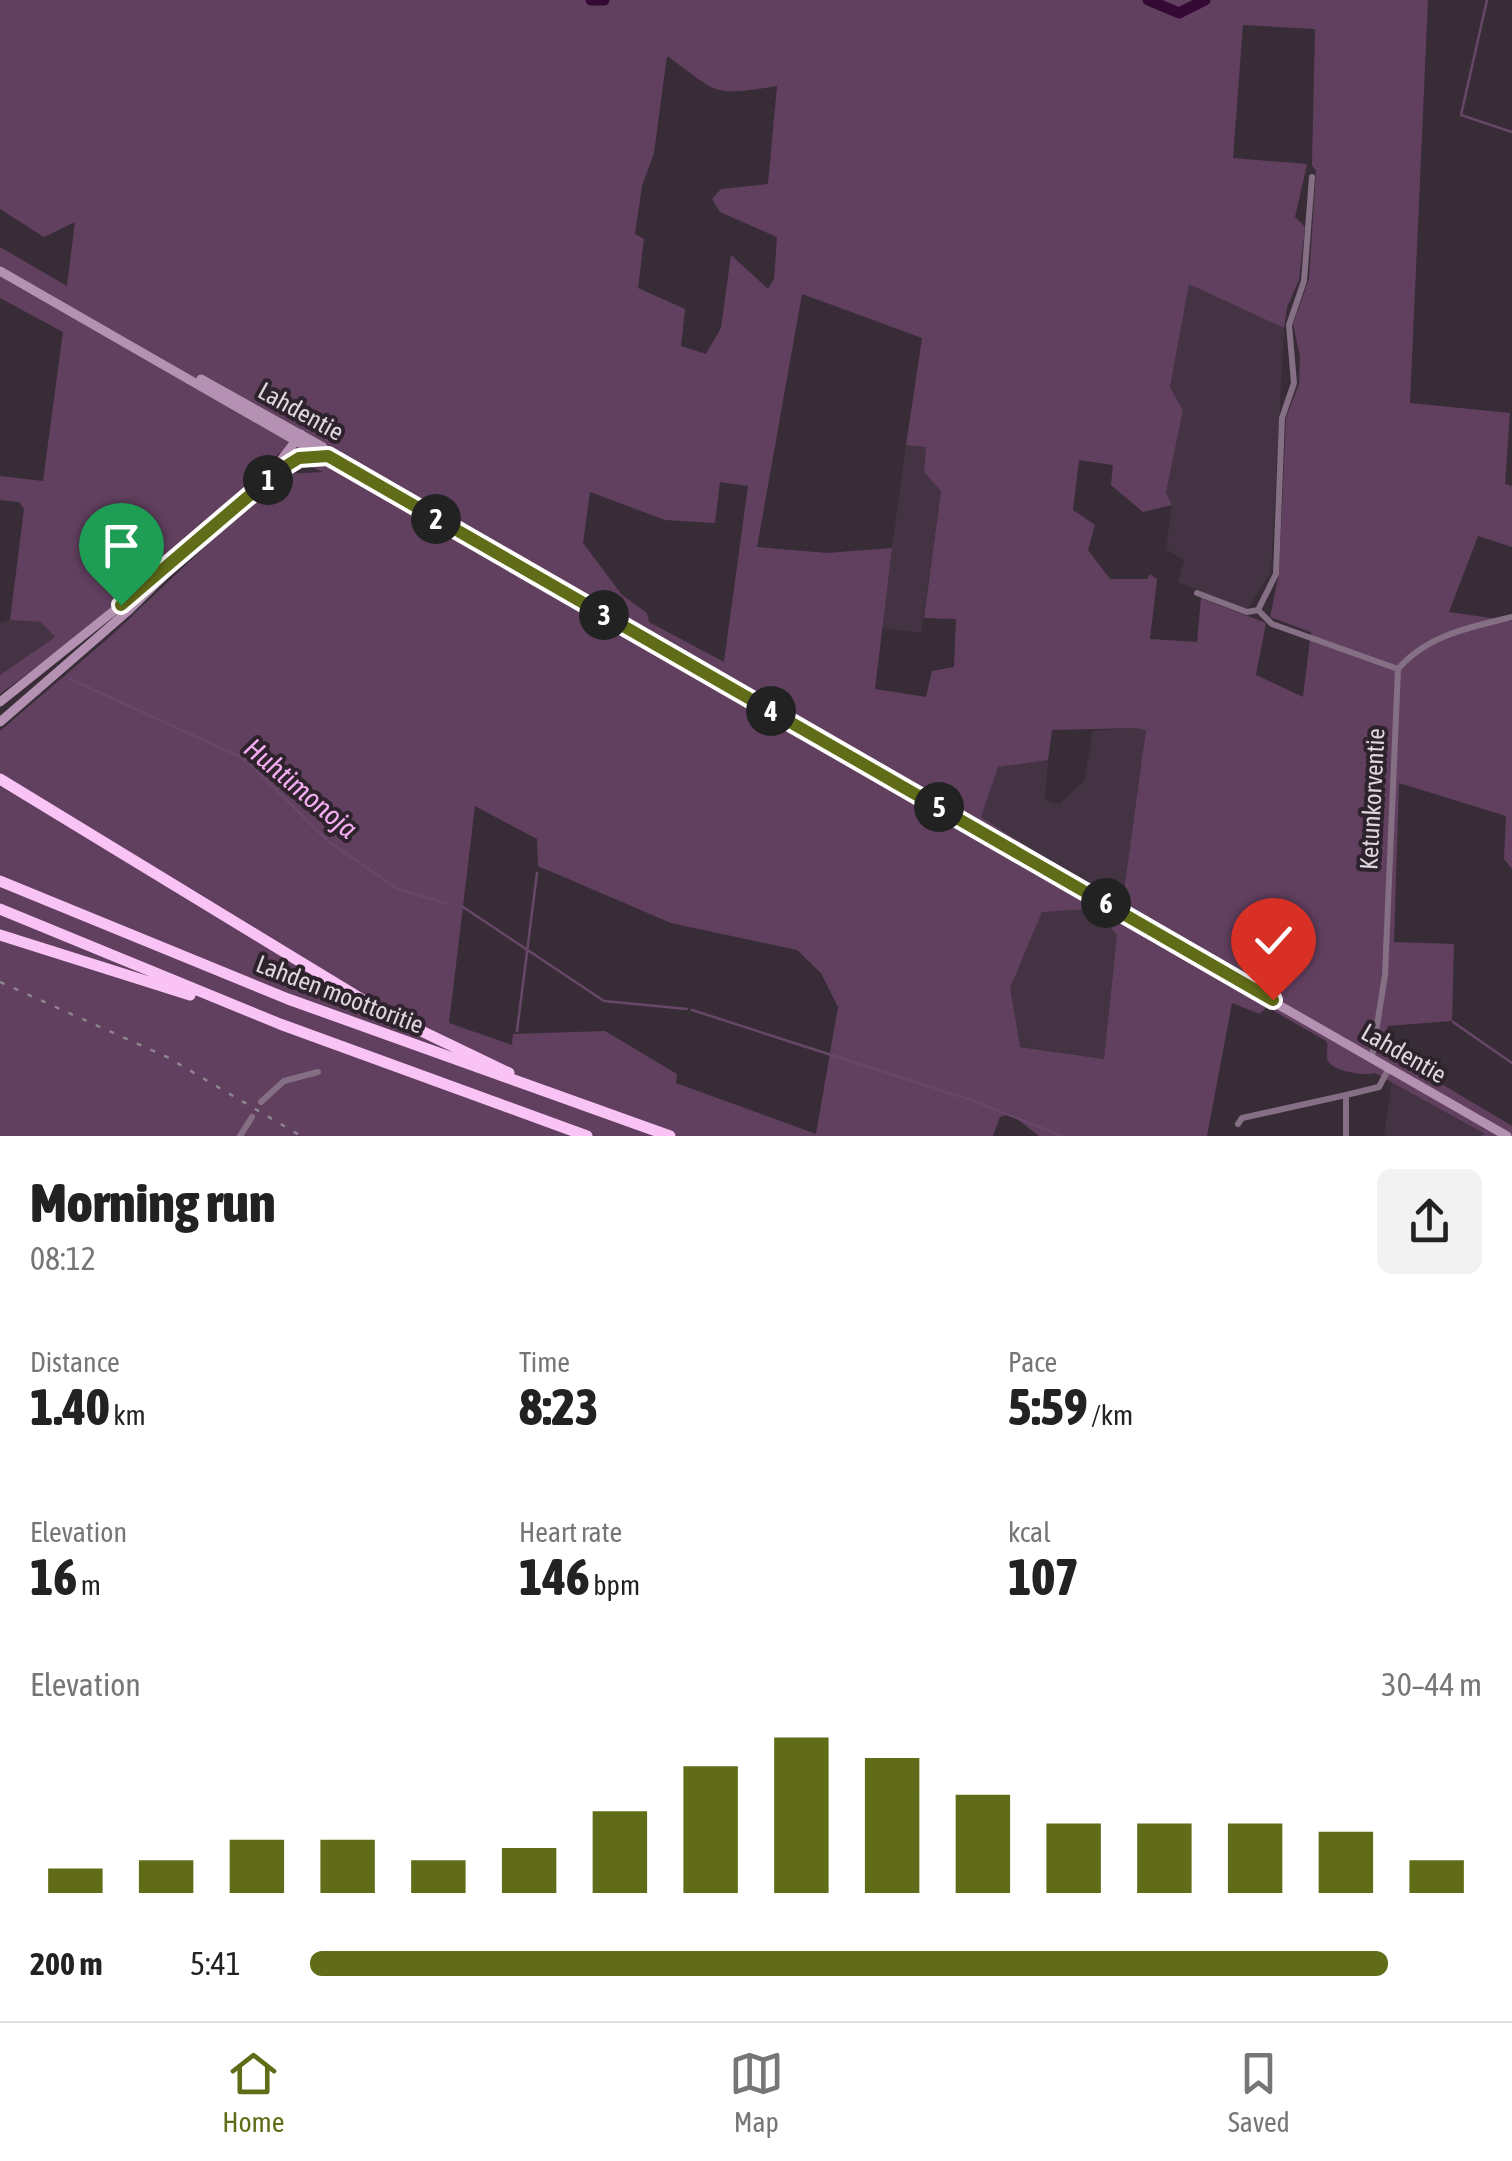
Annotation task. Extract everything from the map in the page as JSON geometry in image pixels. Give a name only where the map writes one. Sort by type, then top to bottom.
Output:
[{"type":"highway","points":[[0,779],[386,1014],[576,1104]]},
{"type":"highway","name":"Lahden moottoritie","points":[[0,882],[222,974],[670,1136]]},
{"type":"highway","name":"Lahden moottoritie","points":[[0,910],[280,1024],[587,1136]]},
{"type":"highway","points":[[0,935],[280,1024]]},
{"type":"main road","name":"Lahdentie","points":[[0,270],[500,555]]},
{"type":"main road","name":"Lahdentie","points":[[299,438],[1507,1136]]},
{"type":"main road","points":[[278,471],[299,438]]},
{"type":"main road","points":[[210,530],[299,438]]},
{"type":"main road","points":[[0,722],[118,620],[162,574],[278,471],[299,458],[328,456]]},
{"type":"main road","points":[[0,702],[162,574]]},
{"type":"street","points":[[1258,610],[1276,574],[1282,418],[1294,383],[1288,325],[1304,281],[1312,177]]},
{"type":"street","points":[[1197,594],[1247,612],[1258,610]]},
{"type":"street","points":[[1258,610],[1272,624],[1398,668],[1411,653],[1439,638],[1512,617]]},
{"type":"street","name":"Ketunkorventie","points":[[1372,1058],[1385,974],[1398,668]]},
{"type":"street","points":[[1238,1124],[1242,1118],[1379,1087],[1389,1068]]},
{"type":"street","points":[[261,1102],[284,1081],[318,1072]]},
{"type":"street","points":[[1346,1095],[1346,1136]]},
{"type":"street","points":[[240,1136],[252,1117]]},
{"type":"shaded area","points":[[0,0],[1428,0],[1410,403],[1510,413],[1505,484],[1512,486],[1512,547],[1478,536],[1449,612],[1512,621],[1512,869],[1504,859],[1506,816],[1399,783],[1394,942],[1454,944],[1452,1021],[1387,1026],[1393,1055],[1512,1126],[1512,1136],[1480,1136],[1485,1134],[1375,1073],[1334,1067],[1327,1058],[1326,1041],[1267,1007],[1260,1014],[1232,1003],[1207,1136],[1039,1136],[1011,1114],[1000,1117],[993,1136],[0,1136],[0,731],[113,634],[272,483],[284,474],[323,472],[279,453],[261,474],[81,634],[0,694],[0,675],[55,637],[41,622],[10,620],[24,509],[19,502],[0,500],[0,476],[43,481],[63,332],[0,298],[0,247],[67,286],[75,222],[44,237],[0,209]],"holes":[[[1243,25],[1315,29],[1312,165],[1316,171],[1309,279],[1293,324],[1300,356],[1299,384],[1286,418],[1279,574],[1270,617],[1311,632],[1303,697],[1256,675],[1266,623],[1201,598],[1197,642],[1150,639],[1157,579],[1150,574],[1147,579],[1110,579],[1088,550],[1095,525],[1073,510],[1079,460],[1113,465],[1111,485],[1143,512],[1172,505],[1166,493],[1183,410],[1170,387],[1189,284],[1284,328],[1287,307],[1299,280],[1305,227],[1295,217],[1307,164],[1233,158]],[[667,56],[716,89],[739,91],[777,86],[768,184],[721,189],[712,199],[720,212],[777,237],[774,279],[768,289],[731,255],[721,328],[706,354],[681,346],[685,309],[638,288],[644,239],[635,234],[642,186],[654,153]],[[802,294],[922,338],[906,445],[926,447],[924,472],[941,491],[924,618],[956,619],[954,667],[932,671],[926,697],[875,689],[892,548],[827,553],[757,547]],[[720,482],[748,486],[724,662],[649,622],[647,613],[622,595],[583,543],[590,492],[665,520],[715,523]],[[1052,730],[1146,730],[1123,899],[1101,894],[981,817],[998,767],[1048,760]],[[475,806],[537,839],[538,866],[671,923],[797,950],[821,973],[838,1007],[816,1134],[676,1083],[677,1074],[605,1031],[513,1034],[512,1045],[449,1023]],[[1092,909],[1117,935],[1104,1059],[1020,1047],[1010,988],[1042,912]]]},
{"type":"shaded area","points":[[1189,283],[1284,328],[1271,572],[1247,609],[1178,582],[1184,560],[1166,549],[1172,505],[1166,494],[1183,410],[1170,387]]},
{"type":"shaded area","points":[[906,445],[926,447],[924,472],[941,491],[921,633],[881,628]]},
{"type":"shaded area","points":[[41,622],[55,637],[0,675],[0,623]]},
{"type":"shaded area","points":[[1147,730],[1124,899],[1101,894],[980,817],[997,767],[1048,760],[1045,800],[1059,804],[1084,781],[1093,731]]},
{"type":"shaded area","points":[[1092,909],[1117,935],[1104,1059],[1019,1046],[1010,988],[1042,912]]},
{"type":"shaded area","points":[[1392,1082],[1488,1136],[1384,1136]]},
{"type":"waterway","points":[[591,0],[604,0]]},
{"type":"waterway","points":[[1148,0],[1179,13],[1205,0]]},
{"type":"waterway","points":[[1487,0],[1461,115],[1512,132]]},
{"type":"waterway","name":"Huhtimonoja","points":[[70,679],[245,759],[328,841],[398,889],[448,904]]},
{"type":"waterway","name":"Huhtimonoja","points":[[517,1031],[537,873]]},
{"type":"waterway","name":"Huhtimonoja","points":[[463,907],[604,1001],[687,1009]]},
{"type":"waterway","name":"Huhtimonoja","points":[[692,1010],[974,1101],[1062,1136]]},
{"type":"waterway","points":[[1453,1022],[1512,1063]]},
{"type":"railway","points":[[0,982],[167,1057],[301,1136]]},
{"type":"route","points":[[121,605],[162,574],[278,471],[299,458],[328,456],[1273,1000]]}]
